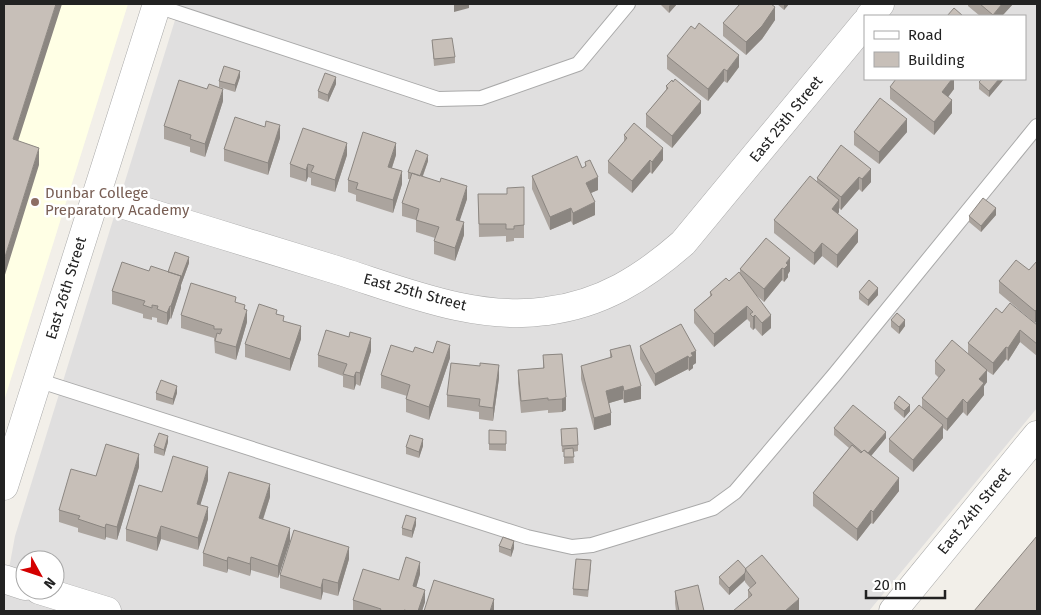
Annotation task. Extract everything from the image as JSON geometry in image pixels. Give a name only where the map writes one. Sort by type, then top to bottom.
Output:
[{"type":"street","points":[[871,15],[880,4]]},
{"type":"street","name":"East 26th Street","points":[[4,486],[157,5]]},
{"type":"street","name":"East 25th Street","points":[[95,196],[439,302],[508,313],[547,311],[588,301],[622,288],[653,270],[683,243],[864,24]]},
{"type":"street","name":"East 24th Street","points":[[893,611],[1037,435]]},
{"type":"street","points":[[65,598],[107,611]]},
{"type":"lane","points":[[157,5],[438,99],[446,99],[481,98],[578,64],[628,4]]},
{"type":"lane","points":[[37,380],[527,537],[572,548],[592,545],[713,508],[735,492],[835,374],[1037,126]]},
{"type":"shaded area","name":"Dunbar College Preparatory Academy","points":[[4,4],[128,4],[4,401]]},
{"type":"shaded area","points":[[180,4],[1037,4],[1037,408],[869,611],[4,611],[4,596],[15,536]]},
{"type":"building","points":[[4,4],[56,4],[13,139],[39,148],[4,260]]},
{"type":"building","points":[[740,4],[771,4],[775,7],[762,26],[746,42],[723,23]]},
{"type":"building","points":[[980,4],[1002,4],[993,15]]},
{"type":"building","points":[[954,8],[962,15],[948,15]]},
{"type":"building","points":[[699,23],[739,55],[727,71],[724,69],[708,89],[667,56],[691,26],[695,29]]},
{"type":"building","points":[[452,38],[455,57],[434,59],[432,40]]},
{"type":"building","points":[[224,66],[240,71],[235,85],[219,81]]},
{"type":"building","points":[[325,73],[336,77],[328,95],[318,91]]},
{"type":"building","points":[[675,79],[701,101],[672,136],[646,114],[668,88],[666,86]]},
{"type":"building","points":[[179,80],[207,89],[209,84],[223,89],[205,144],[190,139],[191,135],[164,126]]},
{"type":"building","points":[[895,80],[951,80],[942,92],[952,100],[934,122],[890,87]]},
{"type":"building","points":[[981,80],[998,80],[989,91],[979,82]]},
{"type":"building","points":[[880,98],[907,119],[879,152],[854,132]]},
{"type":"building","points":[[235,117],[265,127],[266,121],[280,125],[268,163],[224,149]]},
{"type":"building","points":[[634,123],[663,148],[652,162],[650,160],[632,181],[608,161],[627,138],[624,135]]},
{"type":"building","points":[[303,128],[347,143],[335,180],[311,172],[314,166],[308,164],[306,170],[290,164]]},
{"type":"building","points":[[363,132],[396,143],[388,167],[402,171],[393,200],[356,189],[358,183],[348,180]]},
{"type":"building","points":[[841,145],[871,169],[862,179],[859,177],[841,197],[817,178]]},
{"type":"building","points":[[416,150],[428,155],[420,176],[408,172]]},
{"type":"building","points":[[577,156],[582,168],[586,166],[585,162],[590,160],[598,177],[586,183],[595,202],[573,213],[571,208],[550,217],[532,176]]},
{"type":"building","points":[[412,173],[440,182],[441,178],[467,186],[456,220],[464,222],[455,248],[434,241],[439,227],[416,220],[419,209],[402,203]]},
{"type":"building","points":[[810,176],[839,200],[832,209],[858,230],[837,255],[822,243],[814,253],[774,220]]},
{"type":"building","points":[[524,187],[524,225],[514,226],[514,229],[506,229],[506,224],[479,224],[478,194],[507,194],[507,188]]},
{"type":"building","points":[[983,198],[996,208],[981,226],[969,216]]},
{"type":"building","points":[[766,238],[790,258],[786,263],[788,265],[784,269],[782,268],[764,289],[740,269]]},
{"type":"building","points":[[175,252],[189,257],[181,278],[181,276],[168,272]]},
{"type":"building","points":[[1016,260],[1029,270],[1037,261],[1037,309],[1035,311],[999,281]]},
{"type":"building","points":[[122,262],[149,271],[151,266],[181,276],[167,313],[157,309],[158,306],[152,305],[152,308],[143,305],[145,301],[112,291]]},
{"type":"building","points":[[739,272],[771,315],[762,323],[755,315],[753,317],[750,314],[753,312],[747,306],[714,334],[694,310],[712,295],[710,292],[726,278],[729,281]]},
{"type":"building","points":[[869,280],[878,288],[868,300],[859,292]]},
{"type":"building","points":[[191,283],[236,297],[235,302],[245,305],[244,309],[247,310],[236,347],[215,341],[217,333],[220,334],[222,329],[214,329],[214,326],[181,315]]},
{"type":"building","points":[[1010,303],[1037,325],[1037,344],[1020,330],[1008,348],[1006,347],[993,363],[968,343],[996,308],[1002,313]]},
{"type":"building","points":[[259,304],[277,310],[276,314],[284,316],[283,321],[301,326],[290,359],[245,344]]},
{"type":"building","points":[[897,313],[905,320],[899,327],[891,320]]},
{"type":"building","points":[[681,324],[696,351],[691,353],[693,356],[689,358],[688,356],[655,374],[640,346]]},
{"type":"building","points":[[326,330],[349,337],[350,332],[371,338],[360,373],[356,372],[354,377],[343,374],[347,364],[318,355]]},
{"type":"building","points":[[952,340],[987,370],[979,379],[984,383],[967,403],[963,399],[947,419],[922,398],[945,370],[935,361]]},
{"type":"building","points":[[437,341],[450,345],[429,407],[406,399],[410,385],[381,375],[391,345],[413,352],[415,347],[433,353]]},
{"type":"building","points":[[630,345],[641,386],[624,391],[623,386],[606,391],[611,413],[594,418],[581,366],[612,357],[610,350]]},
{"type":"building","points":[[562,354],[566,397],[562,399],[548,400],[548,398],[521,401],[518,370],[544,368],[543,355]]},
{"type":"building","points":[[451,363],[480,366],[480,363],[499,365],[493,408],[479,406],[480,399],[447,395]]},
{"type":"building","points":[[161,380],[177,386],[173,399],[156,393]]},
{"type":"building","points":[[899,396],[910,405],[904,411],[894,403]]},
{"type":"building","points":[[853,405],[886,432],[868,453],[864,450],[862,452],[834,428]]},
{"type":"building","points":[[919,405],[943,425],[913,460],[889,439]]},
{"type":"building","points":[[577,428],[578,445],[562,446],[561,429]]},
{"type":"building","points":[[489,430],[506,431],[506,444],[489,444]]},
{"type":"building","points":[[159,433],[168,436],[164,450],[154,446]]},
{"type":"building","points":[[410,435],[423,439],[419,452],[406,447]]},
{"type":"building","points":[[106,444],[139,454],[117,527],[106,524],[105,528],[78,519],[80,516],[59,510],[71,469],[96,476]]},
{"type":"building","points":[[852,445],[861,453],[864,450],[899,478],[873,512],[871,510],[857,529],[813,493]]},
{"type":"building","points":[[573,448],[574,457],[564,457],[564,449]]},
{"type":"building","points":[[173,456],[208,467],[197,504],[208,507],[198,538],[161,526],[157,538],[126,529],[139,485],[162,492]]},
{"type":"building","points":[[229,472],[270,484],[259,518],[290,528],[278,566],[251,557],[250,564],[228,557],[227,561],[203,553]]},
{"type":"building","points":[[406,515],[416,518],[412,531],[402,528]]},
{"type":"building","points":[[294,530],[349,547],[338,583],[323,579],[321,588],[280,575]]},
{"type":"building","points":[[1037,536],[1037,611],[974,611]]},
{"type":"building","points":[[503,537],[514,541],[511,550],[499,546]]},
{"type":"building","points":[[762,555],[799,599],[785,611],[733,611],[752,595],[748,590],[756,583],[745,569]]},
{"type":"building","points":[[406,557],[420,562],[413,586],[425,590],[418,611],[380,611],[381,609],[353,600],[363,569],[399,580]]},
{"type":"building","points":[[576,559],[591,560],[588,590],[573,589]]},
{"type":"building","points":[[738,560],[746,569],[745,573],[729,588],[719,577]]},
{"type":"building","points":[[434,580],[494,599],[490,611],[424,611]]},
{"type":"building","points":[[698,585],[704,611],[679,611],[675,591]]},
{"type":"place","name":"Dunbar College Preparatory Academy","points":[[35,202]]}]
